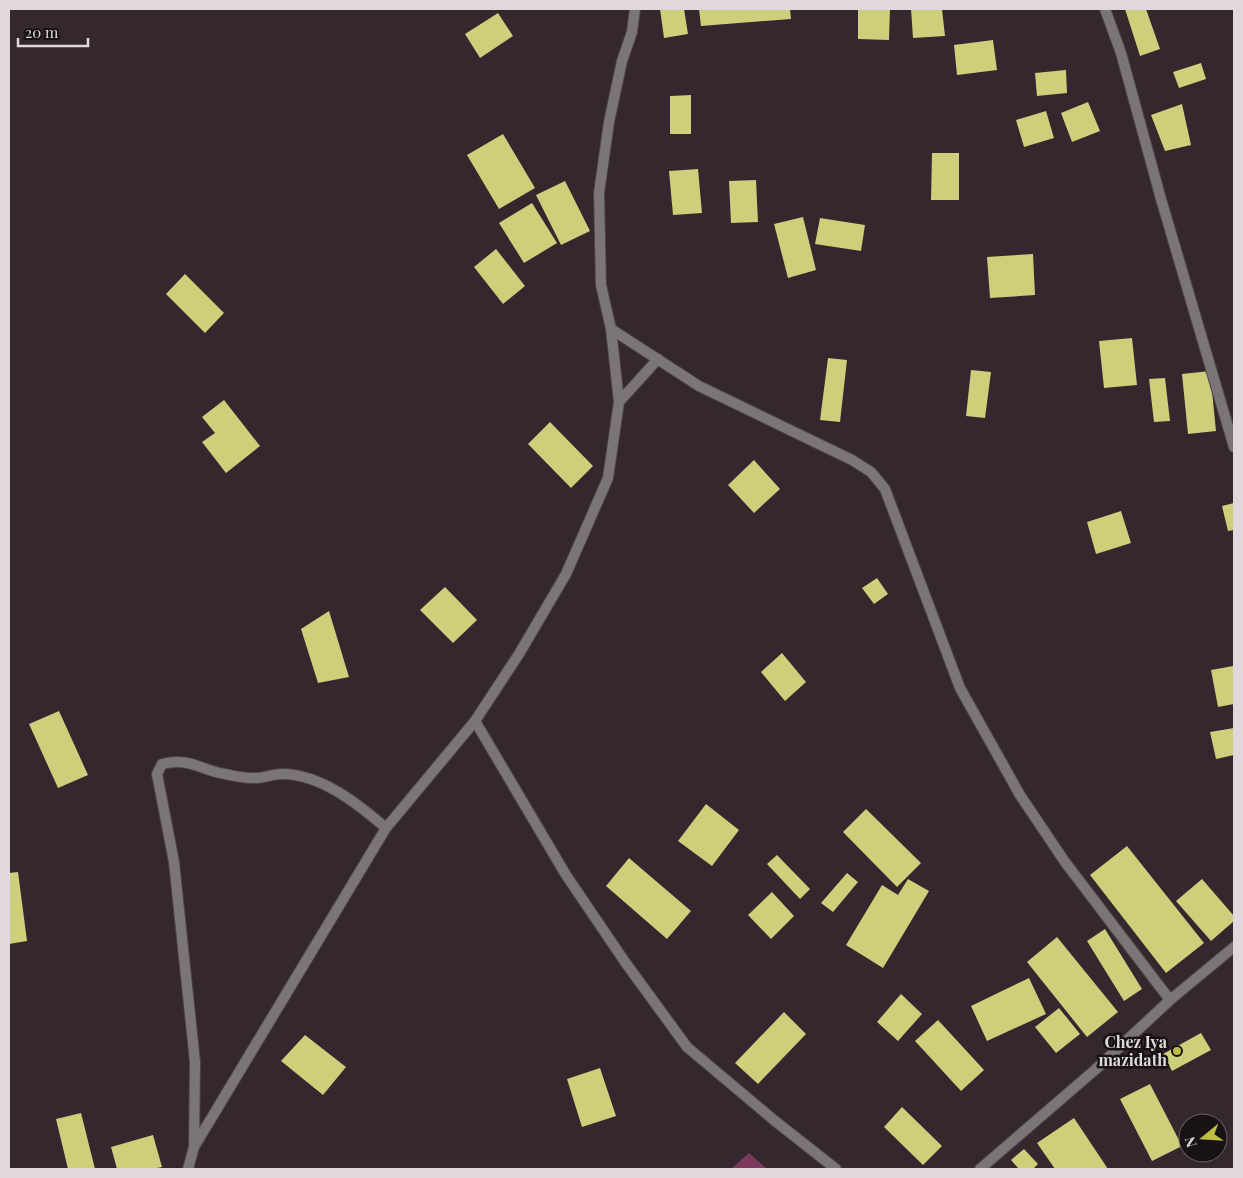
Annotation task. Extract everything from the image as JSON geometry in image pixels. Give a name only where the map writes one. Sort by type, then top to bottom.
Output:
[{"type":"street","points":[[188,1169],[194,1148],[386,828],[475,721],[519,654],[566,574],[608,478],[619,402],[611,329],[602,285],[599,193],[609,122],[622,61],[632,32],[635,9]]},
{"type":"street","points":[[1105,9],[1121,54],[1161,199],[1218,386],[1234,447]]},
{"type":"street","points":[[611,329],[699,386],[852,460],[871,472],[885,489],[960,688],[1020,795],[1064,862],[1170,1000]]},
{"type":"street","points":[[619,402],[658,359]]},
{"type":"street","points":[[475,721],[566,875],[625,962],[687,1047],[775,1121],[836,1169]]},
{"type":"street","points":[[194,1148],[195,1062],[174,862],[157,774],[162,764],[187,762],[222,774],[253,779],[282,774],[306,776],[359,804],[386,828]]},
{"type":"street","points":[[980,1169],[1096,1069],[1170,1000],[1234,947]]},
{"type":"shaded area","points":[[749,1153],[767,1169],[731,1169]]},
{"type":"building","points":[[660,9],[684,9],[688,34],[664,38]]},
{"type":"building","points":[[699,9],[790,9],[791,19],[701,26]]},
{"type":"building","points":[[858,9],[890,9],[889,40],[858,39]]},
{"type":"building","points":[[911,9],[942,9],[945,36],[913,38]]},
{"type":"building","points":[[1125,9],[1146,9],[1160,49],[1140,56]]},
{"type":"building","points":[[498,13],[513,36],[480,58],[465,34]]},
{"type":"building","points":[[993,40],[997,70],[957,75],[954,45]]},
{"type":"building","points":[[1201,63],[1206,79],[1179,88],[1173,72]]},
{"type":"building","points":[[1066,70],[1067,93],[1037,96],[1035,73]]},
{"type":"building","points":[[691,95],[691,134],[670,134],[670,96]]},
{"type":"building","points":[[1088,102],[1100,131],[1072,142],[1061,113]]},
{"type":"building","points":[[1182,104],[1191,145],[1165,151],[1151,115]]},
{"type":"building","points":[[1046,111],[1054,138],[1024,147],[1016,120]]},
{"type":"building","points":[[503,134],[535,188],[499,209],[467,155]]},
{"type":"building","points":[[932,153],[959,153],[959,200],[931,200]]},
{"type":"building","points":[[698,169],[702,213],[673,215],[669,171]]},
{"type":"building","points":[[756,180],[758,222],[731,223],[729,181]]},
{"type":"building","points":[[565,181],[590,231],[561,245],[536,195]]},
{"type":"building","points":[[532,203],[557,243],[524,263],[499,223]]},
{"type":"building","points":[[803,217],[816,270],[788,278],[774,224]]},
{"type":"building","points":[[820,218],[865,225],[861,251],[815,244]]},
{"type":"building","points":[[496,249],[525,286],[503,304],[474,267]]},
{"type":"building","points":[[1033,254],[1035,295],[990,298],[987,257]]},
{"type":"building","points":[[185,274],[224,313],[205,333],[166,294]]},
{"type":"building","points":[[1132,338],[1137,385],[1104,388],[1099,341]]},
{"type":"building","points":[[828,358],[847,360],[840,422],[820,420]]},
{"type":"building","points":[[971,370],[991,372],[985,418],[966,416]]},
{"type":"building","points":[[1210,371],[1216,431],[1188,434],[1182,374]]},
{"type":"building","points":[[1165,378],[1170,421],[1154,422],[1149,379]]},
{"type":"building","points":[[224,400],[260,446],[226,473],[202,442],[215,433],[202,417]]},
{"type":"building","points":[[550,422],[593,466],[571,488],[528,444]]},
{"type":"building","points":[[754,460],[780,489],[754,513],[728,485]]},
{"type":"building","points":[[1234,503],[1234,530],[1228,531],[1222,506]]},
{"type":"building","points":[[1121,511],[1131,543],[1096,554],[1087,522]]},
{"type":"building","points":[[877,578],[888,594],[874,604],[862,588]]},
{"type":"building","points":[[445,587],[477,620],[453,643],[420,610]]},
{"type":"building","points":[[329,611],[349,677],[318,683],[301,629]]},
{"type":"building","points":[[782,653],[806,682],[785,701],[761,672]]},
{"type":"building","points":[[1233,666],[1234,704],[1218,707],[1211,670]]},
{"type":"building","points":[[59,711],[88,775],[58,788],[29,724]]},
{"type":"building","points":[[1234,728],[1234,755],[1216,759],[1210,732]]},
{"type":"building","points":[[706,804],[739,830],[712,866],[678,841]]},
{"type":"building","points":[[866,809],[921,863],[897,887],[843,832]]},
{"type":"building","points":[[1127,846],[1204,943],[1166,973],[1090,875]]},
{"type":"building","points":[[777,855],[810,889],[800,899],[767,864]]},
{"type":"building","points":[[629,858],[691,911],[667,939],[606,886]]},
{"type":"building","points":[[18,872],[27,941],[9,944],[9,873]]},
{"type":"building","points":[[847,873],[858,882],[833,912],[821,903]]},
{"type":"building","points":[[908,879],[929,891],[883,968],[846,945],[882,885],[898,895]]},
{"type":"building","points":[[1202,879],[1234,916],[1234,921],[1211,941],[1176,901]]},
{"type":"building","points":[[772,892],[794,916],[771,939],[748,915]]},
{"type":"building","points":[[1105,929],[1142,989],[1124,1001],[1087,941]]},
{"type":"building","points":[[1057,937],[1118,1012],[1087,1037],[1027,962]]},
{"type":"building","points":[[1029,978],[1046,1014],[987,1041],[971,1006]]},
{"type":"building","points":[[901,994],[922,1014],[898,1041],[877,1022]]},
{"type":"building","points":[[1059,1008],[1080,1034],[1056,1053],[1035,1027]]},
{"type":"building","points":[[784,1012],[806,1034],[758,1084],[735,1063]]},
{"type":"building","points":[[938,1020],[984,1070],[961,1091],[915,1041]]},
{"type":"building","points":[[1201,1033],[1211,1050],[1172,1071],[1163,1054]]},
{"type":"building","points":[[305,1035],[346,1067],[323,1095],[281,1061]]},
{"type":"building","points":[[600,1068],[616,1116],[582,1127],[567,1079]]},
{"type":"building","points":[[1150,1084],[1178,1138],[1178,1148],[1152,1161],[1120,1099]]},
{"type":"building","points":[[902,1107],[942,1146],[923,1165],[884,1127]]},
{"type":"building","points":[[81,1113],[95,1169],[68,1169],[56,1119]]},
{"type":"building","points":[[1074,1118],[1108,1169],[1055,1169],[1037,1143]]},
{"type":"building","points":[[153,1135],[162,1167],[152,1169],[117,1169],[111,1147]]},
{"type":"building","points":[[1024,1149],[1038,1164],[1033,1169],[1019,1169],[1011,1160]]},
{"type":"place","name":"Chez Iya mazidath","points":[[1177,1051]]}]
